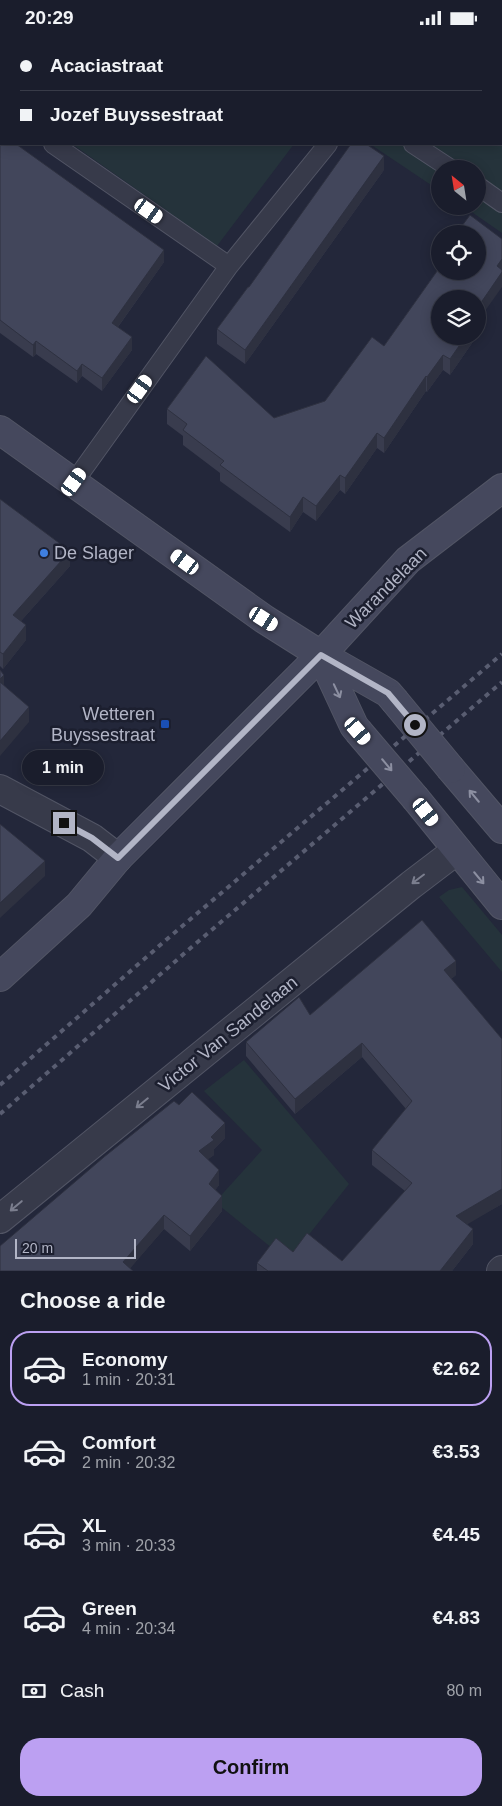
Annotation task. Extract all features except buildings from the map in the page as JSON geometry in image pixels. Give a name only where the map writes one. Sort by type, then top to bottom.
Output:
[{"type":"main road","points":[[0,430],[264,619],[321,655],[388,693],[502,829]]},
{"type":"main road","name":"Warandelaan","points":[[0,977],[79,905],[118,858],[321,655],[408,560],[502,487]]},
{"type":"main road","points":[[321,655],[358,731],[502,905]]},
{"type":"street","points":[[0,789],[92,838],[118,858]]},
{"type":"street","name":"Victor Van Sandelaan","points":[[0,1219],[403,891],[457,850]]},
{"type":"lane","points":[[54,145],[229,267]]},
{"type":"lane","points":[[74,482],[229,267],[327,145]]},
{"type":"lane","points":[[415,145],[437,160]]},
{"type":"lane","points":[[486,192],[502,203]]},
{"type":"shaded area","points":[[73,145],[293,145],[217,246]]},
{"type":"shaded area","points":[[371,145],[502,145],[502,233],[476,215],[486,215],[486,160],[431,160],[431,185]]},
{"type":"shaded area","points":[[462,887],[502,935],[502,972],[439,897],[449,890]]},
{"type":"shaded area","points":[[244,1060],[349,1184],[288,1261],[215,1202],[262,1150],[204,1091]]},
{"type":"railway","points":[[0,1085],[166,940],[502,654]]},
{"type":"railway","points":[[0,1114],[502,682]]},
{"type":"place","name":"De Slager","points":[[44,553]]},
{"type":"place","name":"Wetteren Buyssestraat","points":[[165,724]]},
{"type":"route","points":[[64,823],[92,838],[118,858],[321,655],[388,693],[415,725]]}]
